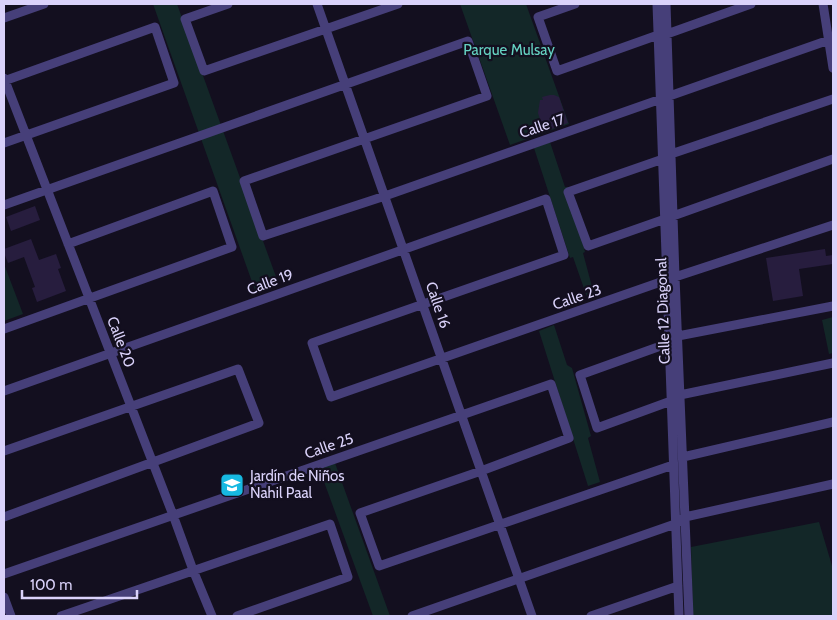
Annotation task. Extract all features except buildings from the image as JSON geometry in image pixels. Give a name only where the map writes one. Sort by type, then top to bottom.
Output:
[{"type":"street","points":[[4,18],[44,4]]},
{"type":"street","points":[[228,4],[185,19],[204,71],[398,4]]},
{"type":"street","name":"Calle 16","points":[[317,4],[532,616]]},
{"type":"street","points":[[575,4],[538,17],[557,71],[751,4]]},
{"type":"street","name":"Calle 12 Diagonal","points":[[657,4],[663,34]]},
{"type":"street","name":"Calle 12 Diagonal","points":[[666,4],[663,34],[665,97],[663,159],[669,218]]},
{"type":"street","points":[[823,4],[833,68]]},
{"type":"street","points":[[4,80],[155,27],[174,83],[4,143]]},
{"type":"street","name":"Calle 17","points":[[365,139],[244,181],[263,236],[385,196],[829,40]]},
{"type":"street","points":[[4,205],[468,41],[487,96],[365,139]]},
{"type":"street","name":"Calle 20","points":[[4,80],[212,616]]},
{"type":"street","name":"Calle 12 Diagonal","points":[[665,97],[671,154],[669,343],[679,616]]},
{"type":"street","points":[[671,154],[833,99]]},
{"type":"street","points":[[663,159],[568,192],[588,246],[833,159]]},
{"type":"street","points":[[4,328],[232,246],[213,191],[68,244]]},
{"type":"street","name":"Calle 19","points":[[4,390],[546,199],[564,255],[423,305]]},
{"type":"street","name":"Calle 23","points":[[423,305],[312,343],[331,397],[833,225]]},
{"type":"street","name":"Calle 12 Diagonal","points":[[671,279],[678,336],[689,616]]},
{"type":"street","points":[[678,336],[833,306]]},
{"type":"street","points":[[669,343],[580,375],[597,428],[671,401]]},
{"type":"street","points":[[680,395],[833,363]]},
{"type":"street","points":[[4,451],[238,370],[259,423],[4,517]]},
{"type":"street","name":"Calle 25","points":[[4,574],[551,384],[569,438],[481,471]]},
{"type":"street","points":[[683,457],[833,422]]},
{"type":"street","points":[[481,471],[360,513],[379,566],[673,465]]},
{"type":"street","points":[[412,616],[676,524],[685,517],[833,484]]},
{"type":"street","points":[[61,616],[330,524],[348,577],[237,616]]},
{"type":"street","points":[[591,616],[678,586]]},
{"type":"street","points":[[4,597],[11,616]]},
{"type":"green space","points":[[153,4],[177,4],[279,285],[256,293]]},
{"type":"green space","name":"Parque Mulsay","points":[[460,4],[526,4],[569,124],[510,145]]},
{"type":"green space","points":[[550,142],[565,187],[568,187],[585,252],[583,253],[595,298],[588,300],[573,257],[570,258],[534,148]]},
{"type":"green space","points":[[4,264],[23,314],[4,321]]},
{"type":"green space","points":[[833,317],[833,353],[829,354],[822,320]]},
{"type":"green space","points":[[554,325],[567,365],[572,368],[591,436],[588,438],[600,482],[588,486],[539,331]]},
{"type":"green space","points":[[335,463],[390,616],[373,616],[319,468]]},
{"type":"green space","points":[[819,522],[833,569],[833,616],[693,616],[691,547]]},
{"type":"place","name":"Jardín de Niños Nahil Paal","points":[[232,485]]}]
